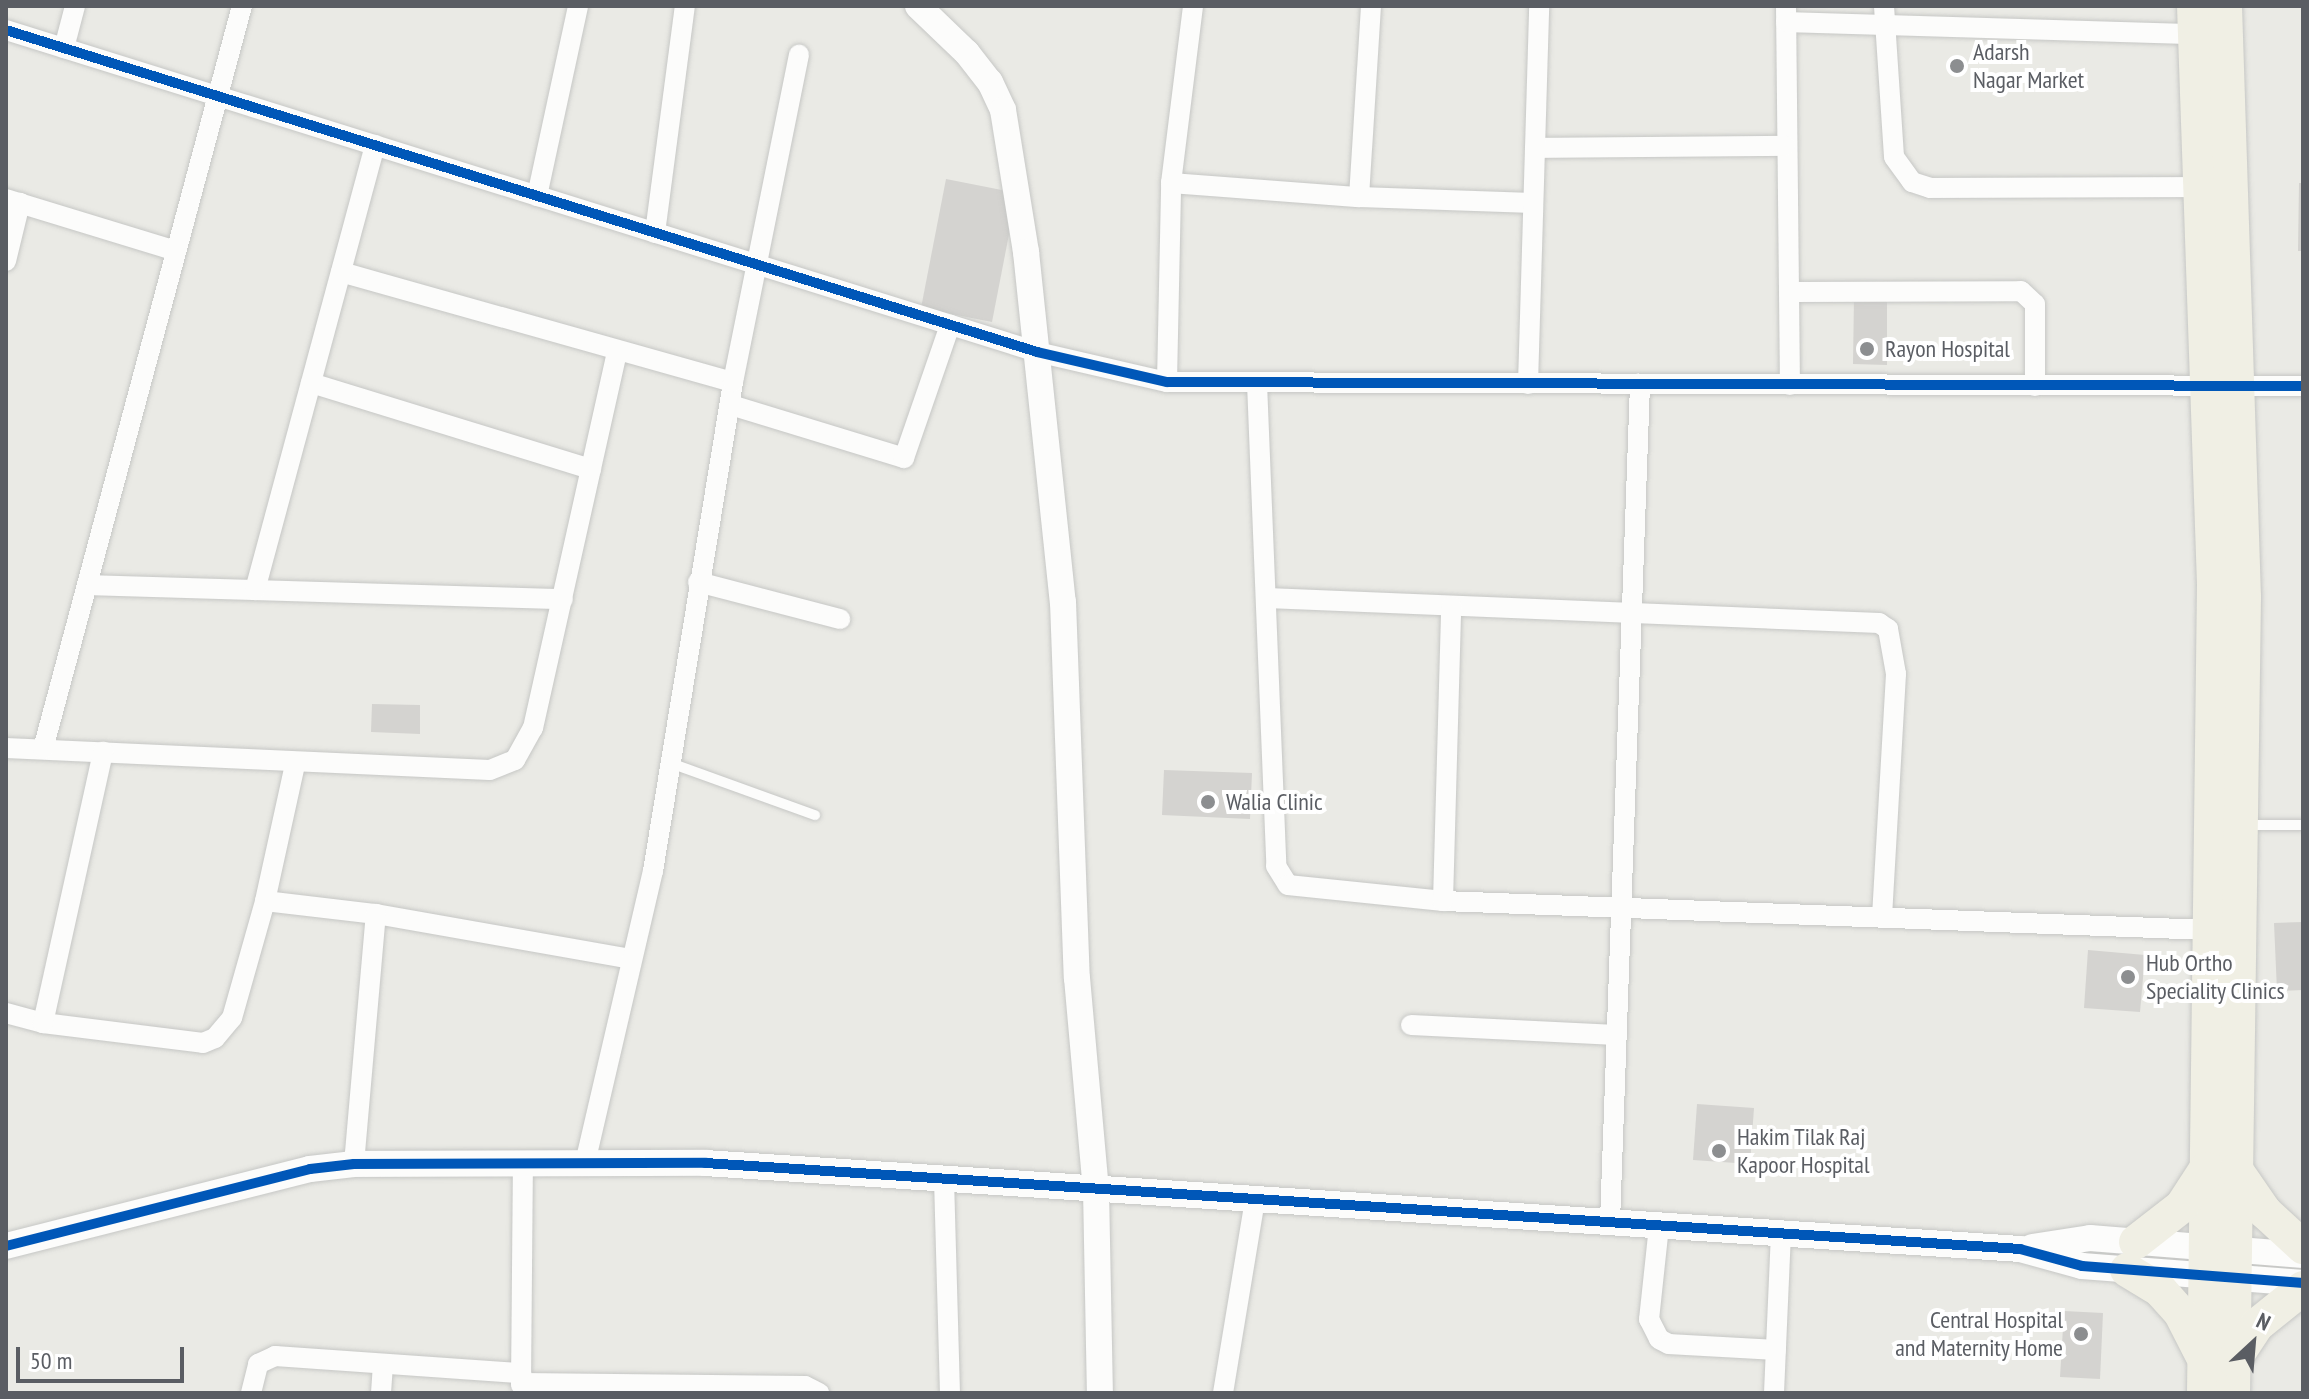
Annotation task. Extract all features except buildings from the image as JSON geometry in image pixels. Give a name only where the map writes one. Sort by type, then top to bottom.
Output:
[{"type":"highway","points":[[2225,6],[2224,387],[2214,585],[2210,930],[2222,1169],[2303,1247]]},
{"type":"highway","points":[[2194,20],[2200,187],[2224,387],[2245,825],[2222,1169],[2220,1263],[2224,1370]]},
{"type":"highway","points":[[2222,1169],[2131,1256],[2180,1312],[2224,1370]]},
{"type":"highway","points":[[2204,1393],[2257,1325],[2303,1286]]},
{"type":"street","points":[[64,48],[75,6]]},
{"type":"street","points":[[43,749],[242,6]]},
{"type":"street","points":[[537,196],[578,6]]},
{"type":"street","points":[[655,233],[685,6]]},
{"type":"street","points":[[918,6],[967,53],[990,82],[1003,110],[1037,352],[1063,602],[1077,978],[1096,1189],[1100,1393]]},
{"type":"street","points":[[1167,382],[1171,183],[1193,6]]},
{"type":"street","points":[[1359,197],[1371,6]]},
{"type":"street","points":[[1528,384],[1539,6]]},
{"type":"street","points":[[1790,385],[1791,292],[1785,146],[1786,14],[2194,20]]},
{"type":"street","points":[[1884,16],[1894,157],[1912,182],[1930,188],[2200,187]]},
{"type":"street","points":[[6,30],[1037,352],[1167,382],[2303,386]]},
{"type":"street","points":[[585,1163],[673,764],[698,582],[733,382],[760,266],[799,55]]},
{"type":"street","points":[[255,590],[375,145]]},
{"type":"street","points":[[1535,148],[1785,146]]},
{"type":"street","points":[[1171,183],[1359,197],[1533,203]]},
{"type":"street","points":[[6,261],[13,201],[176,251]]},
{"type":"street","points":[[341,272],[733,382]]},
{"type":"street","points":[[1791,292],[2021,291],[2035,304],[2035,386]]},
{"type":"street","points":[[731,405],[904,458],[950,325]]},
{"type":"street","points":[[6,748],[295,764],[490,770],[506,765],[525,749],[533,728],[617,351]]},
{"type":"street","points":[[311,383],[591,469]]},
{"type":"street","points":[[1257,383],[1280,876],[1299,889],[1443,901],[2210,930]]},
{"type":"street","points":[[1610,1222],[1640,384]]},
{"type":"street","points":[[698,582],[840,619]]},
{"type":"street","points":[[87,585],[563,599]]},
{"type":"street","points":[[1267,598],[1865,622],[1888,629],[1896,674],[1882,917]]},
{"type":"street","points":[[1443,901],[1451,606]]},
{"type":"street","points":[[43,1023],[103,752]]},
{"type":"street","points":[[6,1013],[43,1023],[203,1043],[215,1038],[232,1018],[265,901],[295,764]]},
{"type":"street","points":[[265,901],[376,914],[631,959]]},
{"type":"street","points":[[354,1164],[376,914]]},
{"type":"street","points":[[1411,1025],[1617,1035]]},
{"type":"street","points":[[6,1246],[280,1176],[354,1164],[705,1163],[2020,1249],[2082,1266],[2131,1256],[2220,1263],[2303,1255]]},
{"type":"street","points":[[521,1383],[523,1164]]},
{"type":"street","points":[[944,1179],[950,1393]]},
{"type":"street","points":[[1223,1393],[1255,1199]]},
{"type":"street","points":[[1659,1226],[1649,1319],[1659,1339],[1669,1344],[1776,1350]]},
{"type":"street","points":[[1774,1393],[1781,1234]]},
{"type":"street","points":[[2220,1263],[2303,1286]]},
{"type":"street","points":[[251,1393],[258,1364],[275,1356],[383,1364],[521,1383],[805,1386],[819,1393]]},
{"type":"street","points":[[381,1393],[383,1364]]},
{"type":"lane","points":[[673,764],[815,815]]},
{"type":"lane","points":[[2245,825],[2303,825]]},
{"type":"cycle path","points":[[6,30],[1037,352],[1167,382],[2303,386]]},
{"type":"cycle path","points":[[6,1246],[310,1169],[354,1164],[705,1163],[2020,1249],[2082,1266],[2303,1283]]},
{"type":"place","name":"Adarsh Nagar Market","points":[[1957,66]]},
{"type":"place","name":"Rayon Hospital","points":[[1867,349]]},
{"type":"place","name":"Walia Clinic","points":[[1208,802]]},
{"type":"place","name":"Hub Ortho Speciality Clinics","points":[[2128,977]]},
{"type":"place","name":"Hakim Tilak Raj Kapoor Hospital","points":[[1719,1151]]},
{"type":"place","name":"Central Hospital and Maternity Home","points":[[2081,1334]]}]
